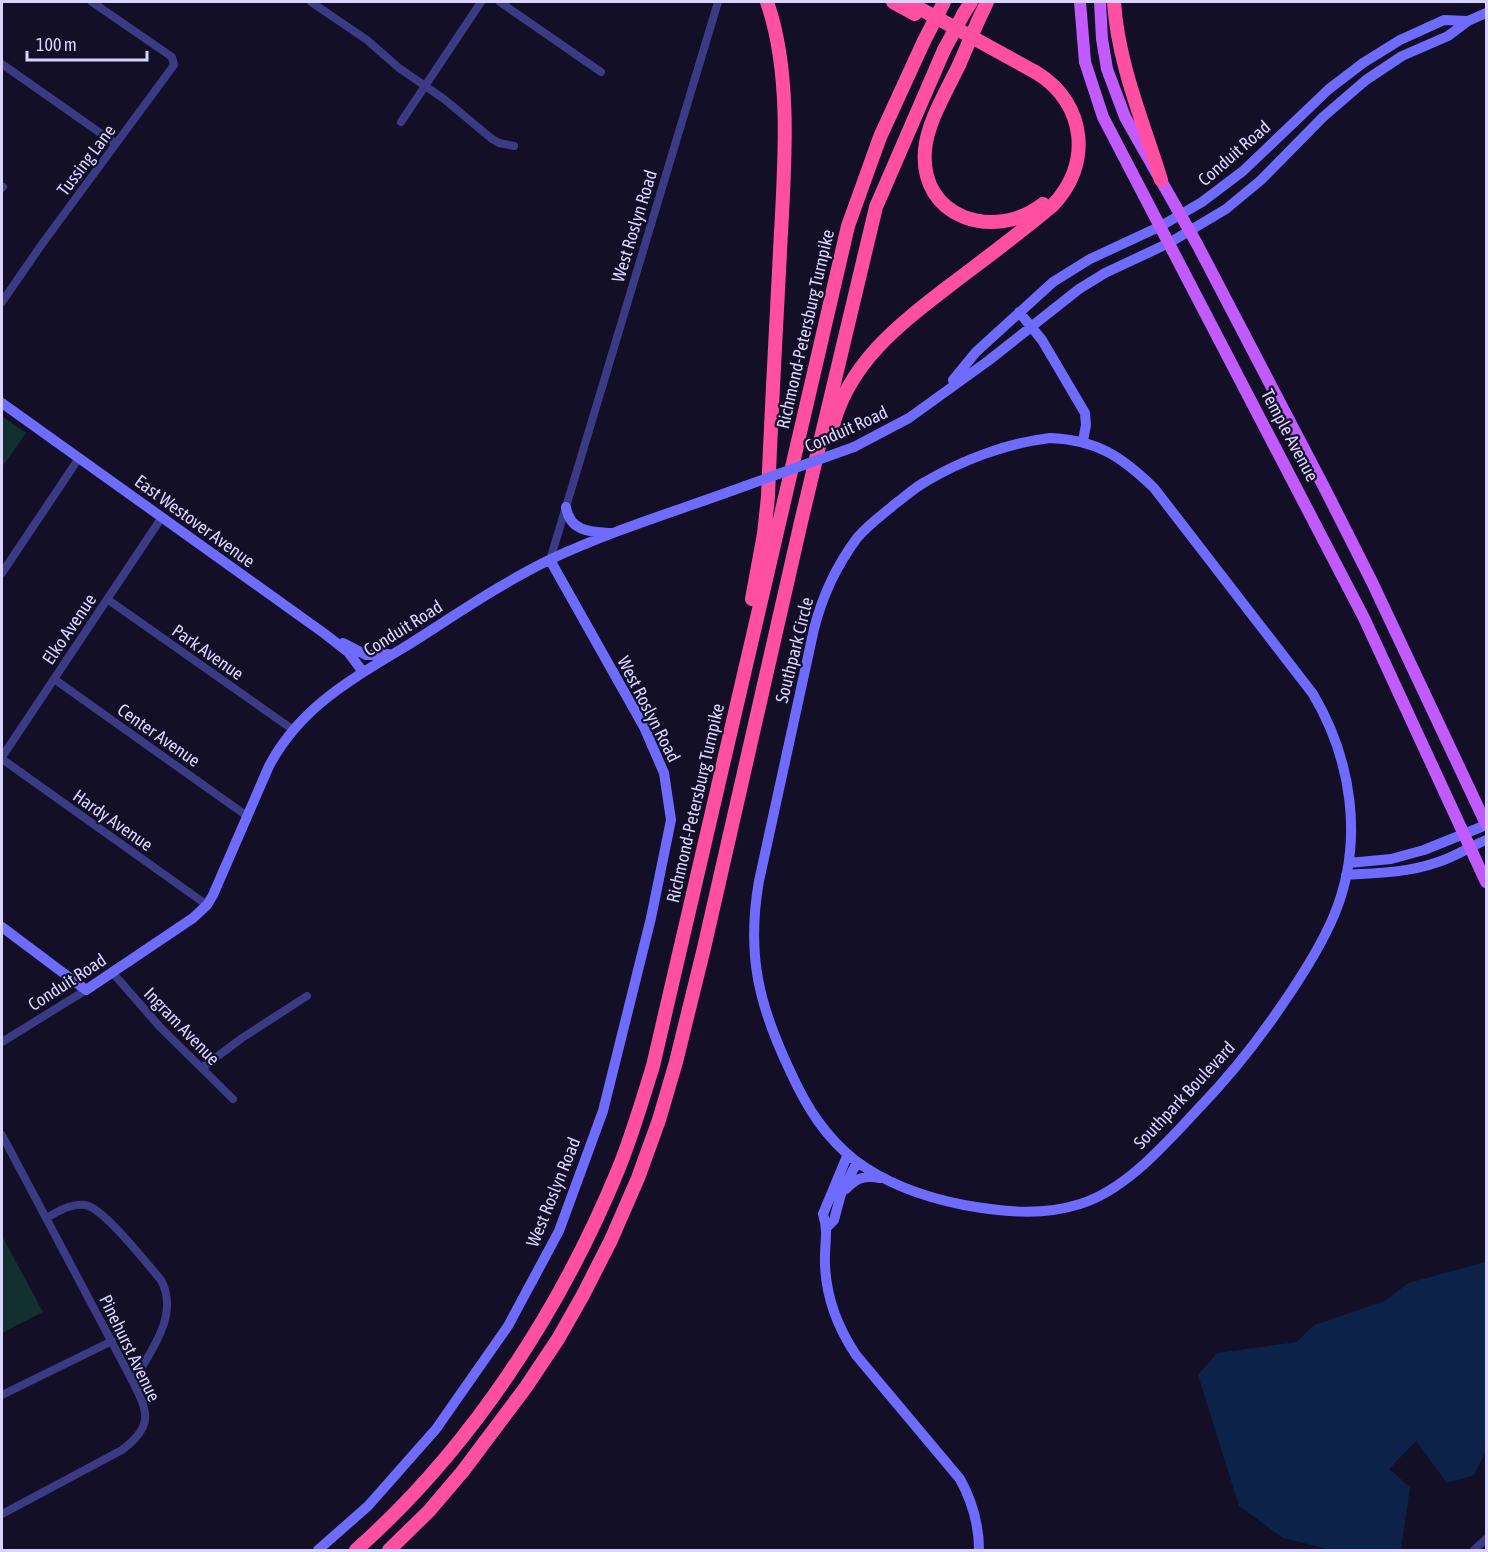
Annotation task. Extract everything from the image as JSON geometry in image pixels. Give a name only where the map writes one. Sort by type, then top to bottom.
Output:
[{"type":"highway","points":[[739,693],[768,497],[782,199],[782,81],[777,37],[767,2]]},
{"type":"highway","points":[[893,2],[1039,83],[1059,103],[1070,131],[1071,150],[1067,171],[1058,189],[1050,198],[1022,217],[992,223],[966,218],[946,206],[932,186],[925,163],[926,143],[932,124],[959,65],[978,21],[987,2]]},
{"type":"highway","points":[[801,522],[818,487],[841,399],[867,358],[908,318],[1052,207],[1065,193],[1076,170],[1079,150],[1076,125],[1069,107],[1052,85],[1036,73],[908,2]]},
{"type":"highway","name":"Richmond-Petersburg Turnpike","points":[[356,1551],[414,1494],[474,1422],[511,1370],[544,1317],[594,1224],[618,1169],[653,1066],[848,226],[879,137],[944,2]]},
{"type":"highway","points":[[1114,2],[1126,73],[1161,180]]},
{"type":"highway","points":[[389,1551],[429,1511],[463,1471],[526,1387],[558,1339],[583,1295],[611,1240],[638,1178],[659,1120],[676,1062],[704,948],[801,522],[876,207],[944,50],[968,7]]},
{"type":"main road","name":"Temple Avenue","points":[[1080,2],[1083,52],[1096,100],[1364,618],[1486,882]]},
{"type":"main road","name":"Temple Avenue","points":[[1100,2],[1104,54],[1113,90],[1125,117],[1190,231],[1372,582],[1486,825]]},
{"type":"main road","name":"Conduit Road","points":[[86,990],[193,918],[207,905],[269,766],[292,729],[322,700],[363,672],[524,573],[550,560],[617,533],[854,447],[909,418],[988,361],[1067,297],[1105,273],[1169,243],[1219,213],[1250,190],[1328,111],[1366,80],[1402,57],[1448,36],[1468,21],[1486,13]]},
{"type":"main road","name":"Conduit Road","points":[[944,392],[976,352],[1067,272],[1181,216],[1243,171],[1329,89],[1363,63],[1401,40],[1444,20],[1468,21]]},
{"type":"main road","points":[[1019,312],[1058,364],[1084,413],[1086,425],[1083,441]]},
{"type":"main road","name":"East Westover Avenue","points":[[2,403],[325,634],[348,652],[363,672]]},
{"type":"main road","name":"Southpark Circle","points":[[852,1158],[827,1134],[803,1100],[768,1021],[754,962],[754,922],[759,881],[818,613],[833,578],[857,539],[871,523],[923,483],[974,459],[1023,442],[1050,438],[1083,441],[1096,446],[1119,459],[1144,478],[1163,498],[1313,694],[1324,713],[1337,744],[1348,784],[1351,808],[1349,863]]},
{"type":"main road","points":[[566,507],[570,519],[580,529],[590,532],[617,533]]},
{"type":"main road","name":"West Roslyn Road","points":[[318,1551],[368,1506],[436,1429],[508,1326],[554,1242],[603,1111],[651,918],[671,820],[664,773],[644,727],[550,560]]},
{"type":"main road","points":[[325,634],[366,654],[375,656],[394,653]]},
{"type":"main road","points":[[1349,863],[1391,859],[1424,850],[1486,825]]},
{"type":"main road","points":[[1346,875],[1394,872],[1437,863],[1486,840]]},
{"type":"main road","name":"Southpark Boulevard","points":[[852,1158],[886,1179],[939,1200],[983,1209],[1038,1211],[1079,1205],[1112,1189],[1173,1136],[1207,1100],[1266,1028],[1298,980],[1335,915],[1349,863]]},
{"type":"main road","points":[[2,927],[86,990]]},
{"type":"main road","points":[[827,1227],[834,1220],[852,1158]]},
{"type":"main road","points":[[852,1158],[823,1214],[827,1227],[824,1263],[831,1305],[845,1338],[856,1355],[960,1479],[974,1514],[979,1551]]},
{"type":"main road","points":[[841,1194],[854,1180],[859,1178],[886,1179]]},
{"type":"street","name":"Tussing Lane","points":[[2,302],[174,65],[172,57],[92,2]]},
{"type":"street","points":[[311,2],[367,40],[399,68],[444,99],[492,139],[514,146]]},
{"type":"street","points":[[401,122],[481,2]]},
{"type":"street","points":[[500,2],[601,72]]},
{"type":"street","name":"West Roslyn Road","points":[[550,560],[718,2]]},
{"type":"street","points":[[2,64],[116,144]]},
{"type":"street","points":[[2,573],[79,458]]},
{"type":"street","name":"Elko Avenue","points":[[2,758],[162,518]]},
{"type":"street","name":"Park Avenue","points":[[107,599],[292,729]]},
{"type":"street","name":"Center Avenue","points":[[54,679],[247,816]]},
{"type":"street","name":"Hardy Avenue","points":[[2,758],[207,905]]},
{"type":"street","name":"Ingram Avenue","points":[[112,972],[128,993],[233,1099]]},
{"type":"street","name":"Conduit Road","points":[[2,1042],[86,990]]},
{"type":"street","points":[[202,1068],[242,1038],[307,996]]},
{"type":"street","name":"Pinehurst Avenue","points":[[2,1135],[112,1341],[145,1405],[146,1412],[142,1428],[131,1443],[122,1450],[2,1514]]},
{"type":"street","points":[[46,1218],[68,1206],[92,1207],[105,1217],[165,1287],[168,1306],[165,1323],[133,1382]]},
{"type":"street","points":[[2,1395],[112,1341]]},
{"type":"street","points":[[1474,1551],[1486,1539]]},
{"type":"green space","points":[[2,416],[26,433],[2,467]]},
{"type":"green space","points":[[2,1236],[43,1312],[2,1333]]},
{"type":"water","points":[[1486,1262],[1486,1451],[1474,1475],[1447,1483],[1416,1441],[1389,1469],[1410,1487],[1401,1550],[1332,1550],[1283,1538],[1239,1506],[1198,1375],[1217,1353],[1297,1342],[1314,1325],[1385,1301],[1408,1283]]}]
